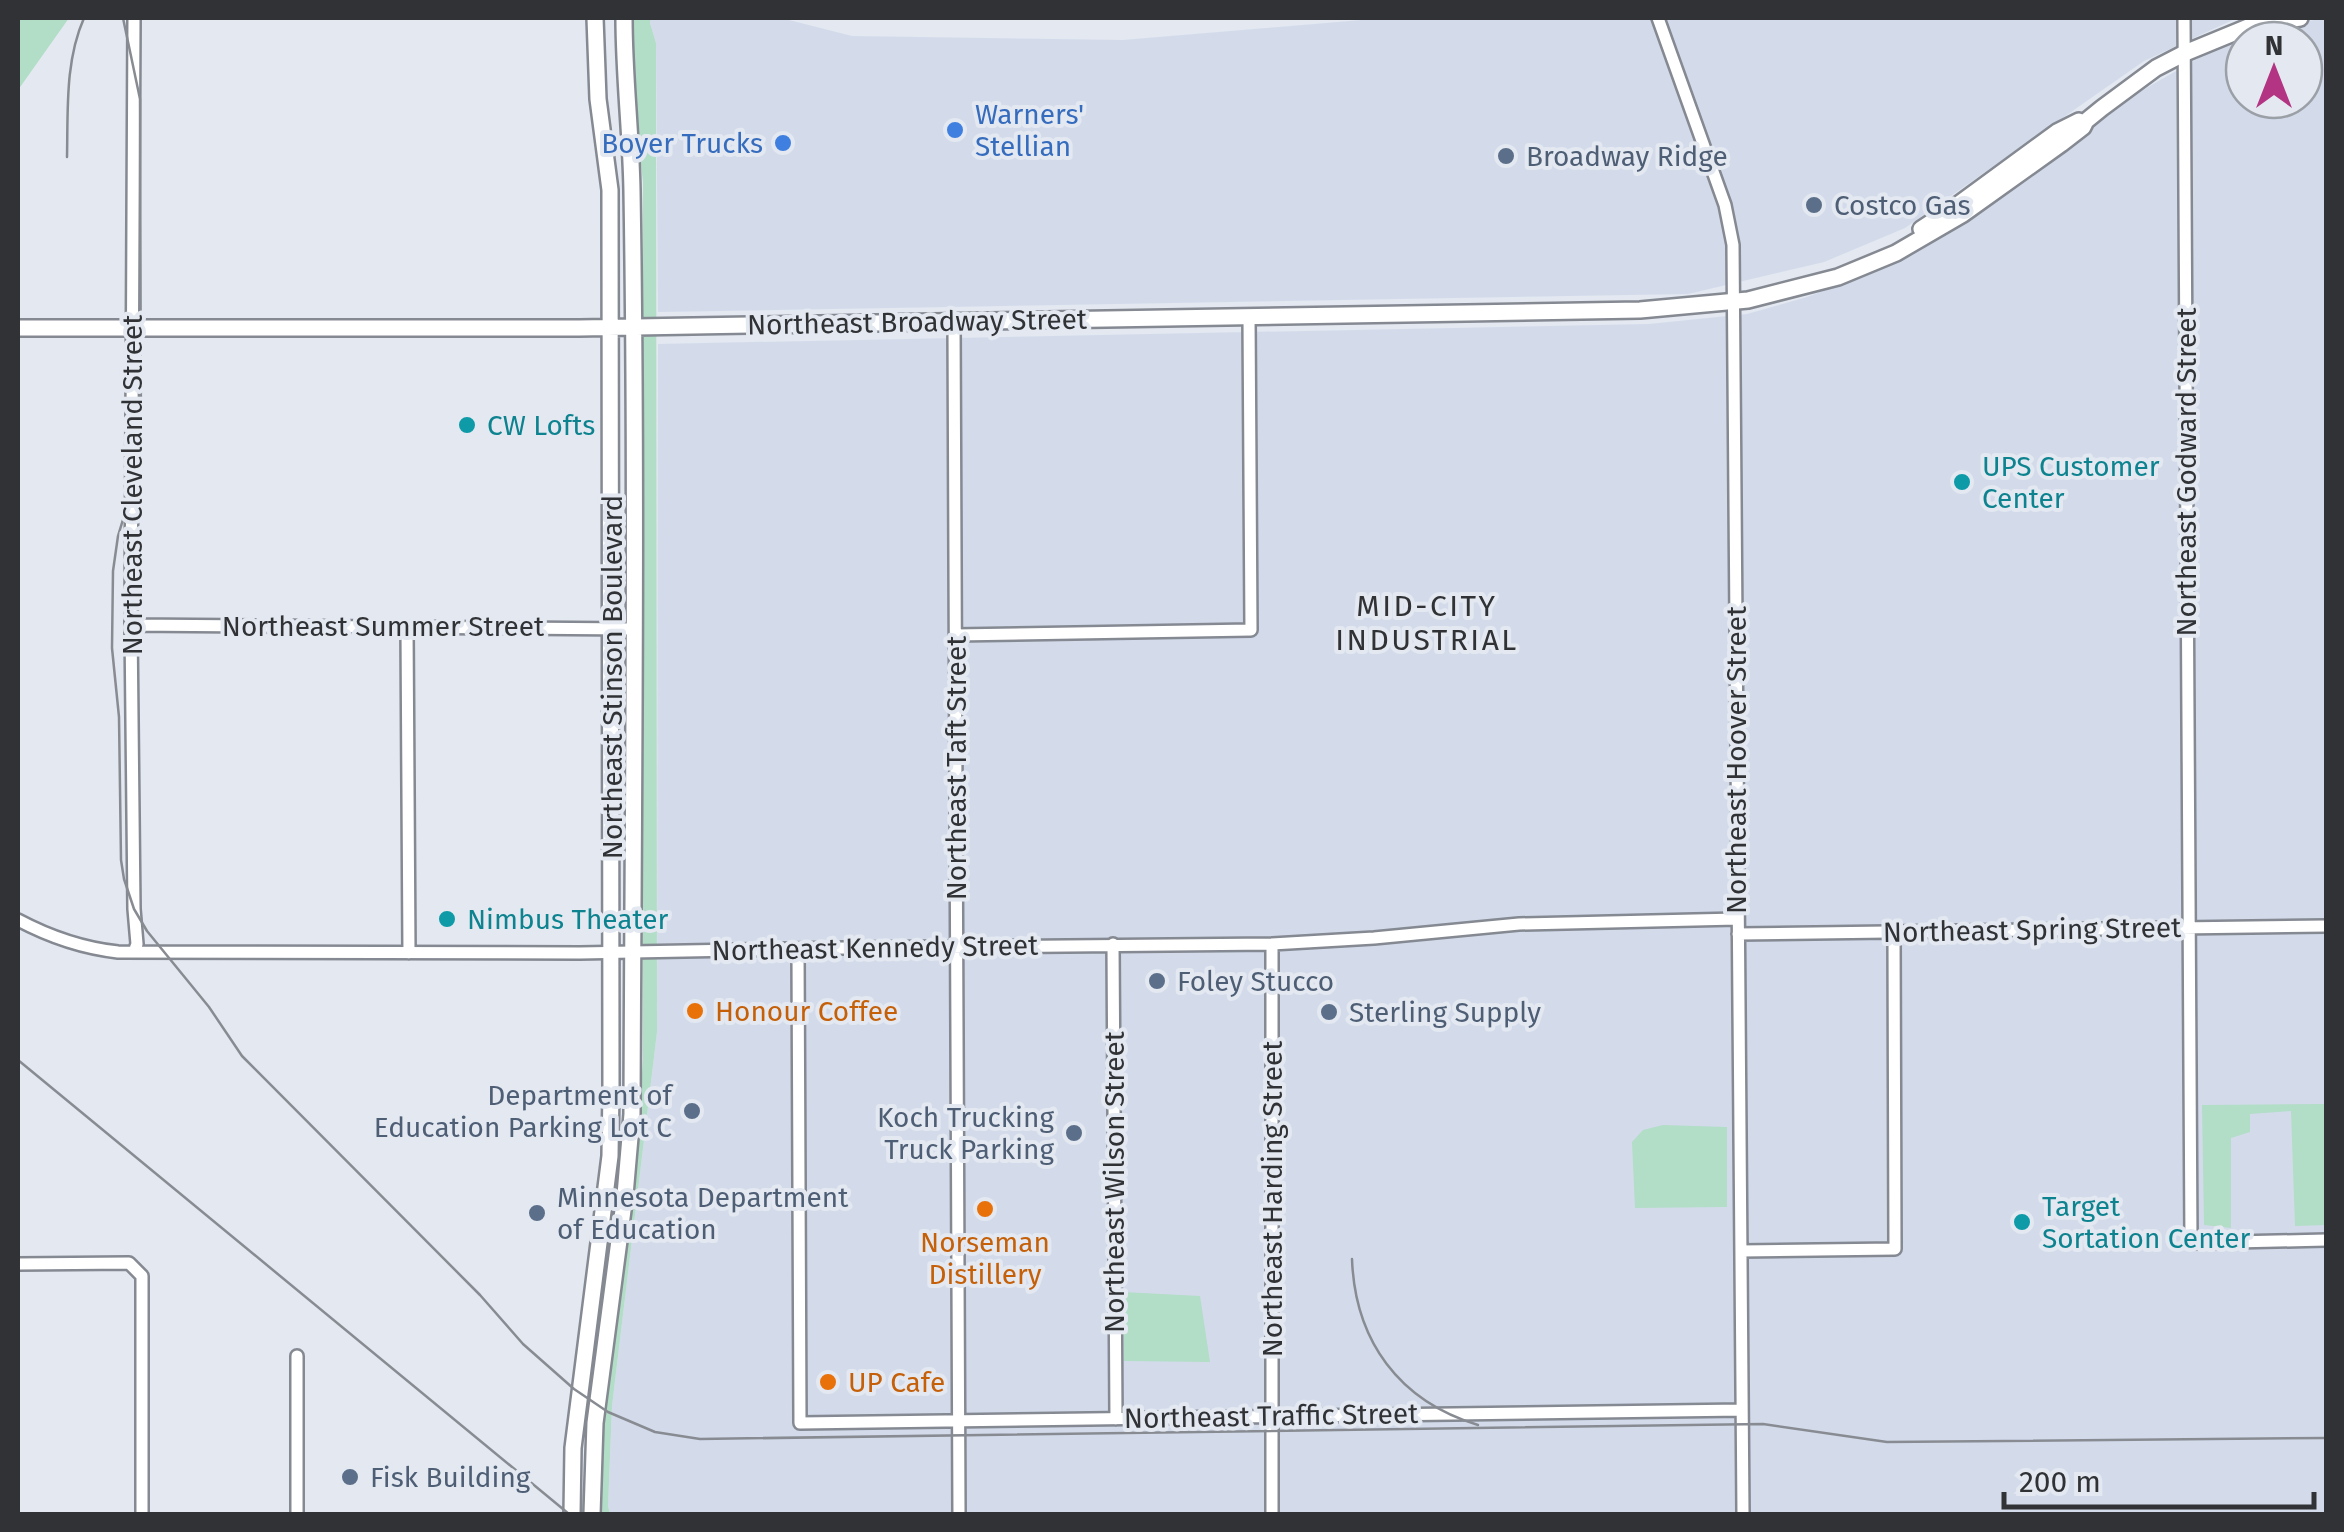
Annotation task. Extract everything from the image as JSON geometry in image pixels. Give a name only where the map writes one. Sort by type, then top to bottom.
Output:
[{"type":"main road","name":"Northeast Stinson Boulevard","points":[[572,1514],[573,1448],[610,1156],[612,328],[610,190],[598,100],[595,18]]},
{"type":"main road","name":"Northeast Stinson Boulevard","points":[[592,1514],[595,1423],[630,1145],[632,189],[624,18]]},
{"type":"main road","name":"Northeast Broadway Street","points":[[18,328],[612,328],[1640,310],[1733,302],[1854,272],[1896,253],[1944,226],[2061,144],[2128,87],[2185,53],[2224,37]]},
{"type":"street","name":"Northeast Cleveland Street","points":[[134,18],[134,952]]},
{"type":"street","name":"Northeast Hoover Street","points":[[1658,18],[1730,222],[1733,245],[1743,1514]]},
{"type":"street","name":"Northeast Godward Street","points":[[2184,18],[2191,1243],[2326,1240]]},
{"type":"street","points":[[955,635],[1251,630],[1249,316]]},
{"type":"street","name":"Northeast Taft Street","points":[[954,321],[958,1514]]},
{"type":"street","name":"Northeast Summer Street","points":[[131,625],[634,629]]},
{"type":"street","points":[[407,627],[409,953]]},
{"type":"street","name":"Northeast Kennedy Street","points":[[18,920],[57,939],[100,950],[409,953],[1272,944],[1507,924],[1738,919]]},
{"type":"street","name":"Northeast Spring Street","points":[[1738,934],[2326,926]]},
{"type":"street","points":[[1741,1252],[1895,1250],[1894,932]]},
{"type":"street","name":"Northeast Wilson Street","points":[[1113,944],[1116,1418]]},
{"type":"street","name":"Northeast Harding Street","points":[[1272,944],[1272,1514]]},
{"type":"street","name":"Northeast Traffic Street","points":[[798,948],[800,1423],[1742,1410]]},
{"type":"street","points":[[18,1264],[129,1263],[142,1276],[142,1514]]},
{"type":"street","points":[[297,1356],[297,1514]]},
{"type":"shaded area","points":[[651,18],[781,18],[852,36],[1123,40],[1385,18],[2237,18],[2224,20],[2224,24],[2144,61],[1905,228],[1824,262],[1688,294],[658,312],[656,43]]},
{"type":"shaded area","points":[[2326,18],[2326,1514],[610,1514],[612,1406],[657,1032],[658,344],[1649,324],[1747,314],[1807,297],[1912,254],[1978,212],[2136,94],[2223,46],[2224,120],[2324,120],[2324,20],[2315,20]]},
{"type":"green space","points":[[18,18],[69,18],[18,90]]},
{"type":"green space","points":[[631,18],[651,18],[656,43],[657,1032],[612,1406],[610,1514],[598,1514],[600,1434],[636,1157],[643,1060],[643,182],[634,103]]},
{"type":"green space","points":[[2326,1104],[2326,1225],[2295,1226],[2291,1111],[2250,1114],[2250,1132],[2231,1138],[2231,1228],[2204,1225],[2202,1105]]},
{"type":"green space","points":[[1663,1125],[1727,1127],[1727,1207],[1635,1208],[1632,1142],[1643,1130]]},
{"type":"green space","points":[[1123,1292],[1200,1296],[1210,1362],[1124,1361]]},
{"type":"railway","points":[[67,157],[71,68],[84,18]]},
{"type":"railway","points":[[123,18],[140,99],[141,449],[118,536],[113,571],[112,648],[119,717],[121,860],[134,909],[242,1056],[480,1295],[523,1344],[574,1389],[608,1412],[655,1432],[700,1439],[1763,1424],[1887,1442],[2326,1438]]},
{"type":"railway","points":[[18,1060],[569,1514]]},
{"type":"railway","points":[[1352,1259],[1362,1316],[1386,1364],[1425,1400],[1478,1425]]},
{"type":"place","name":"Warners' Stellian","points":[[955,130]]},
{"type":"place","name":"Boyer Trucks","points":[[783,143]]},
{"type":"place","name":"Broadway Ridge","points":[[1506,156]]},
{"type":"place","name":"Costco Gas","points":[[1814,205]]},
{"type":"place","name":"CW Lofts","points":[[467,425]]},
{"type":"place","name":"UPS Customer Center","points":[[1962,482]]},
{"type":"place","name":"Nimbus Theater","points":[[447,919]]},
{"type":"place","name":"Foley Stucco","points":[[1157,981]]},
{"type":"place","name":"Honour Coffee","points":[[695,1011]]},
{"type":"place","name":"Sterling Supply","points":[[1329,1012]]},
{"type":"place","name":"Department of Education Parking Lot C","points":[[692,1111]]},
{"type":"place","name":"Koch Trucking Truck Parking","points":[[1074,1133]]},
{"type":"place","name":"Norseman Distillery","points":[[985,1209]]},
{"type":"place","name":"Minnesota Department of Education","points":[[537,1213]]},
{"type":"place","name":"Target Sortation Center","points":[[2022,1222]]},
{"type":"place","name":"UP Cafe","points":[[828,1382]]},
{"type":"place","name":"Fisk Building","points":[[350,1477]]},
{"type":"district","name":"MID-CITY INDUSTRIAL","points":[[1427,623]]}]
